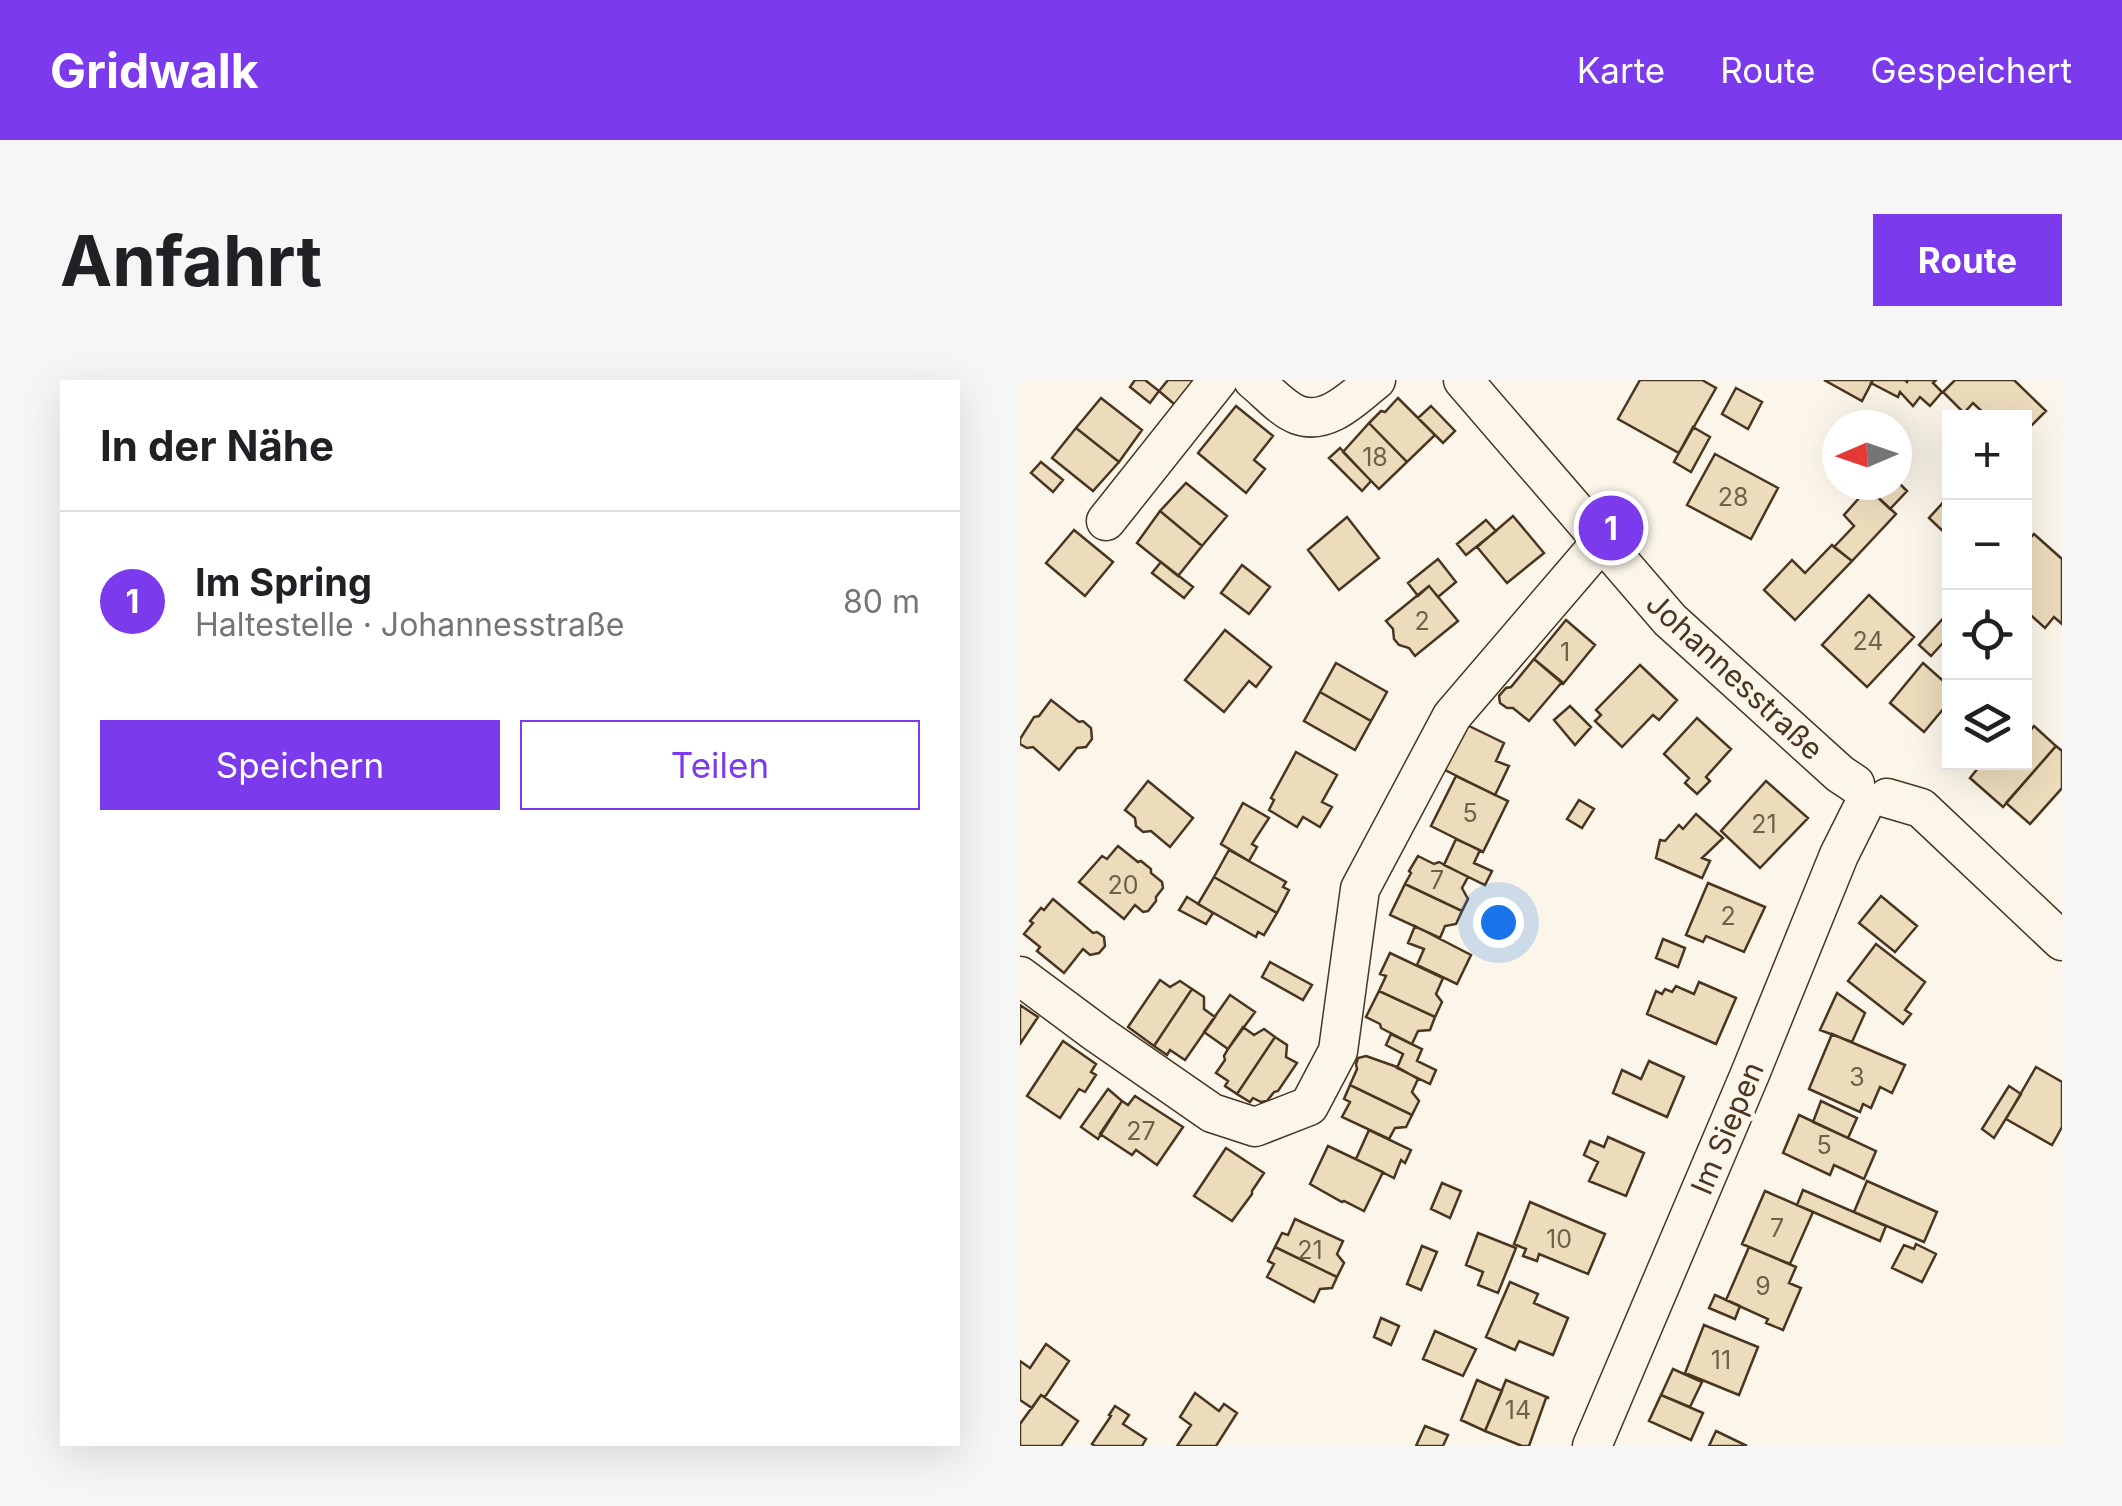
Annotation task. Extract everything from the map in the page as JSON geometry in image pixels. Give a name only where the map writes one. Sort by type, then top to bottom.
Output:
[{"type":"street","points":[[1106,521],[1218,380]]},
{"type":"street","points":[[1254,380],[1294,413],[1309,417],[1332,413],[1376,380]]},
{"type":"street","name":"Johannesstraße","points":[[1464,380],[1670,620],[1868,797],[1921,808],[2062,941]]},
{"type":"street","points":[[1020,976],[1212,1113],[1256,1127],[1309,1106],[1338,1051],[1360,888],[1452,716],[1602,541]]},
{"type":"street","name":"Im Siepen","points":[[1592,1446],[1839,855],[1868,797]]},
{"type":"building","points":[[1135,380],[1145,380],[1159,391],[1150,403],[1130,387]]},
{"type":"building","points":[[1168,380],[1193,380],[1201,386],[1181,410],[1159,391]]},
{"type":"building","points":[[1640,380],[1702,380],[1716,388],[1679,453],[1618,419]]},
{"type":"building","points":[[1824,380],[1873,380],[1862,401]]},
{"type":"building","points":[[1936,380],[1933,383],[1942,392],[1930,406],[1920,397],[1913,406],[1900,392],[1898,397],[1871,383]]},
{"type":"building","points":[[1955,380],[2014,380],[2046,411],[2032,425],[2032,410],[1980,410],[1973,403],[1961,410],[1943,392]]},
{"type":"building","points":[[1736,388],[1762,402],[1748,429],[1722,414]]},
{"type":"building","points":[[1101,398],[1142,430],[1119,462],[1076,428]]},
{"type":"building","points":[[1398,398],[1435,435],[1407,462],[1369,423]]},
{"type":"building","points":[[1236,406],[1273,436],[1254,460],[1265,469],[1246,493],[1198,453]]},
{"type":"building","points":[[1431,406],[1455,431],[1443,443],[1418,418]]},
{"type":"building","points":[[1369,423],[1407,462],[1379,489],[1343,452]]},
{"type":"building","points":[[1693,427],[1710,437],[1691,472],[1674,462]]},
{"type":"building","points":[[1076,428],[1119,462],[1093,491],[1052,458]]},
{"type":"building","points":[[1340,448],[1371,481],[1362,491],[1329,458]]},
{"type":"building","points":[[1715,454],[1778,488],[1751,539],[1687,505]]},
{"type":"building","points":[[1041,462],[1063,480],[1053,492],[1031,473]]},
{"type":"building","points":[[1186,483],[1227,516],[1202,546],[1160,511]]},
{"type":"building","points":[[1857,500],[1881,500],[1896,514],[1852,561],[1834,547],[1854,526],[1844,515]]},
{"type":"building","points":[[1881,500],[1898,500],[1890,509]]},
{"type":"building","points":[[1942,504],[1942,530],[1929,518]]},
{"type":"building","points":[[1160,511],[1202,546],[1178,576],[1137,543]]},
{"type":"building","points":[[1513,516],[1544,553],[1507,583],[1477,547]]},
{"type":"building","points":[[1347,517],[1379,558],[1339,590],[1308,550]]},
{"type":"building","points":[[1486,520],[1496,531],[1466,555],[1457,544]]},
{"type":"building","points":[[1074,530],[1113,562],[1085,596],[1046,563]]},
{"type":"building","points":[[2032,536],[2062,559],[2062,624],[2054,617],[2045,628],[2032,616]]},
{"type":"building","points":[[1832,545],[1852,561],[1795,620],[1764,590],[1792,560],[1805,573]]},
{"type":"building","points":[[1438,559],[1456,582],[1438,597],[1429,586],[1418,596],[1408,583]]},
{"type":"building","points":[[1161,562],[1193,587],[1184,598],[1152,573]]},
{"type":"building","points":[[1242,565],[1270,587],[1249,614],[1221,593]]},
{"type":"building","points":[[1429,586],[1458,621],[1415,656],[1394,639],[1393,629],[1386,621]]},
{"type":"building","points":[[1869,595],[1914,637],[1867,687],[1822,645]]},
{"type":"building","points":[[1566,620],[1595,645],[1563,684],[1534,659]]},
{"type":"building","points":[[1942,620],[1942,644],[1931,656],[1919,645]]},
{"type":"building","points":[[1225,630],[1271,667],[1256,687],[1249,681],[1224,712],[1185,680]]},
{"type":"building","points":[[1534,659],[1562,682],[1529,721],[1500,703],[1499,696]]},
{"type":"building","points":[[1336,663],[1387,692],[1371,721],[1320,692]]},
{"type":"building","points":[[1923,663],[1942,680],[1942,710],[1924,732],[1890,703]]},
{"type":"building","points":[[1640,665],[1677,700],[1659,720],[1653,715],[1622,747],[1595,721],[1601,715],[1596,710]]},
{"type":"building","points":[[1320,692],[1371,721],[1355,750],[1304,721]]},
{"type":"building","points":[[1051,700],[1091,728],[1092,739],[1086,747],[1077,748],[1059,770],[1033,747],[1020,744],[1034,717]]},
{"type":"building","points":[[1570,706],[1591,727],[1575,745],[1554,720]]},
{"type":"building","points":[[1697,718],[1731,749],[1706,777],[1710,781],[1697,794],[1685,783],[1689,778],[1664,754]]},
{"type":"building","points":[[1467,725],[1504,743],[1496,761],[1509,766],[1495,795],[1443,769]]},
{"type":"building","points":[[2034,726],[2056,746],[2003,807],[1970,778],[1976,770],[2032,770]]},
{"type":"building","points":[[2056,746],[2062,751],[2062,788],[2030,824],[2006,803]]},
{"type":"building","points":[[1296,752],[1337,775],[1322,802],[1332,807],[1320,827],[1303,817],[1297,827],[1269,810],[1274,800],[1271,798]]},
{"type":"building","points":[[1456,776],[1508,801],[1483,852],[1431,826]]},
{"type":"building","points":[[1148,781],[1193,818],[1170,847],[1151,831],[1143,832],[1125,810]]},
{"type":"building","points":[[1766,781],[1808,818],[1760,868],[1721,831]]},
{"type":"building","points":[[1579,800],[1594,809],[1582,828],[1567,819]]},
{"type":"building","points":[[1243,803],[1269,818],[1252,844],[1257,847],[1249,861],[1221,844]]},
{"type":"building","points":[[1696,814],[1723,838],[1702,858],[1710,861],[1702,878],[1656,858],[1660,840],[1665,841],[1679,825],[1683,829]]},
{"type":"building","points":[[1456,839],[1480,850],[1474,863],[1492,871],[1485,885],[1444,865]]},
{"type":"building","points":[[1118,846],[1151,869],[1163,888],[1148,911],[1143,912],[1135,905],[1124,919],[1079,882],[1102,856],[1107,859]]},
{"type":"building","points":[[1229,850],[1286,882],[1283,887],[1289,890],[1277,913],[1214,877]]},
{"type":"building","points":[[1418,856],[1468,877],[1462,888],[1468,899],[1462,911],[1405,884]]},
{"type":"building","points":[[1214,877],[1277,913],[1264,935],[1258,932],[1256,937],[1198,904]]},
{"type":"building","points":[[1708,883],[1765,907],[1744,952],[1706,936],[1703,942],[1686,935]]},
{"type":"building","points":[[1405,884],[1462,911],[1456,924],[1445,926],[1440,938],[1390,915]]},
{"type":"building","points":[[1881,896],[1917,926],[1895,952],[1859,923]]},
{"type":"building","points":[[1187,897],[1213,913],[1206,924],[1179,910]]},
{"type":"building","points":[[1053,899],[1093,933],[1104,937],[1105,946],[1099,953],[1090,955],[1083,949],[1064,973],[1037,951],[1040,947],[1024,934],[1033,923],[1030,921]]},
{"type":"building","points":[[1415,926],[1471,955],[1457,984],[1417,965],[1424,949],[1408,943]]},
{"type":"building","points":[[1663,939],[1685,948],[1678,967],[1656,958]]},
{"type":"building","points":[[1876,944],[1925,982],[1905,1010],[1911,1014],[1903,1024],[1848,981]]},
{"type":"building","points":[[1390,953],[1443,978],[1436,994],[1442,1002],[1435,1017],[1379,991],[1386,976],[1380,974]]},
{"type":"building","points":[[1270,962],[1312,985],[1303,1000],[1262,977]]},
{"type":"building","points":[[1160,980],[1170,987],[1180,981],[1192,989],[1154,1046],[1128,1027]]},
{"type":"building","points":[[1699,982],[1736,998],[1716,1044],[1647,1014],[1656,991],[1672,992],[1676,986],[1694,994]]},
{"type":"building","points":[[1192,989],[1204,997],[1204,1009],[1215,1017],[1185,1060],[1154,1046]]},
{"type":"building","points":[[1379,991],[1435,1017],[1430,1030],[1418,1031],[1412,1044],[1366,1017]]},
{"type":"building","points":[[1837,993],[1865,1013],[1852,1042],[1820,1030]]},
{"type":"building","points":[[1230,995],[1255,1012],[1228,1049],[1204,1032]]},
{"type":"building","points":[[1020,1005],[1038,1017],[1020,1044]]},
{"type":"building","points":[[1243,1027],[1254,1035],[1264,1029],[1275,1037],[1237,1094],[1216,1073]]},
{"type":"building","points":[[1391,1034],[1422,1049],[1417,1061],[1436,1070],[1430,1084],[1397,1068],[1403,1054],[1386,1045]]},
{"type":"building","points":[[1832,1034],[1905,1065],[1892,1093],[1880,1087],[1871,1108],[1863,1104],[1860,1112],[1809,1089]]},
{"type":"building","points":[[1275,1037],[1287,1045],[1286,1057],[1297,1063],[1267,1101],[1253,1098],[1250,1102],[1237,1094]]},
{"type":"building","points":[[1063,1041],[1096,1064],[1091,1072],[1096,1075],[1085,1092],[1079,1089],[1060,1118],[1027,1096]]},
{"type":"building","points":[[1366,1056],[1418,1079],[1412,1092],[1419,1101],[1412,1115],[1350,1085],[1358,1058]]},
{"type":"building","points":[[1649,1061],[1684,1077],[1667,1117],[1613,1093],[1622,1070],[1641,1079]]},
{"type":"building","points":[[2036,1067],[2062,1082],[2062,1127],[2052,1145],[2006,1119]]},
{"type":"building","points":[[1350,1085],[1412,1115],[1406,1127],[1395,1128],[1389,1139],[1342,1117],[1350,1102],[1344,1099]]},
{"type":"building","points":[[2009,1086],[2021,1094],[1994,1138],[1982,1129]]},
{"type":"building","points":[[1108,1089],[1122,1101],[1098,1139],[1081,1127]]},
{"type":"building","points":[[1135,1096],[1183,1127],[1157,1165],[1136,1150],[1132,1155],[1100,1134],[1122,1101],[1128,1105]]},
{"type":"building","points":[[1821,1101],[1857,1118],[1848,1138],[1813,1122]]},
{"type":"building","points":[[1799,1115],[1876,1151],[1864,1179],[1834,1165],[1830,1175],[1783,1153]]},
{"type":"building","points":[[1369,1130],[1411,1150],[1405,1163],[1401,1160],[1394,1178],[1356,1159]]},
{"type":"building","points":[[1608,1137],[1644,1153],[1626,1196],[1589,1181],[1598,1162],[1584,1155],[1590,1141],[1604,1147]]},
{"type":"building","points":[[1328,1146],[1383,1172],[1364,1211],[1310,1184]]},
{"type":"building","points":[[1226,1148],[1264,1173],[1232,1221],[1194,1196]]},
{"type":"building","points":[[1867,1181],[1937,1212],[1924,1242],[1854,1212]]},
{"type":"building","points":[[1442,1183],[1461,1191],[1450,1218],[1431,1209]]},
{"type":"building","points":[[1803,1190],[1886,1226],[1880,1241],[1797,1205]]},
{"type":"building","points":[[1765,1191],[1813,1212],[1790,1264],[1742,1244]]},
{"type":"building","points":[[1530,1202],[1605,1234],[1588,1274],[1539,1254],[1537,1261],[1523,1256],[1526,1249],[1514,1244]]},
{"type":"building","points":[[1295,1219],[1343,1241],[1337,1254],[1344,1263],[1337,1277],[1275,1247],[1282,1233],[1288,1235]]},
{"type":"building","points":[[1478,1233],[1516,1248],[1498,1293],[1478,1285],[1483,1272],[1466,1265]]},
{"type":"building","points":[[1916,1244],[1936,1254],[1922,1282],[1892,1268],[1904,1245],[1914,1249]]},
{"type":"building","points":[[1422,1246],[1437,1252],[1421,1290],[1407,1284]]},
{"type":"building","points":[[1275,1247],[1337,1277],[1332,1288],[1320,1289],[1314,1302],[1267,1277],[1274,1264],[1268,1261]]},
{"type":"building","points":[[1749,1247],[1796,1267],[1789,1283],[1801,1288],[1783,1330],[1726,1300]]},
{"type":"building","points":[[1510,1282],[1538,1294],[1534,1303],[1568,1318],[1553,1355],[1519,1341],[1515,1350],[1486,1337]]},
{"type":"building","points":[[1715,1295],[1740,1306],[1735,1319],[1709,1308]]},
{"type":"building","points":[[1381,1318],[1399,1326],[1391,1345],[1374,1337]]},
{"type":"building","points":[[1704,1325],[1758,1347],[1739,1395],[1685,1373]]},
{"type":"building","points":[[1435,1331],[1476,1349],[1463,1376],[1423,1359]]},
{"type":"building","points":[[1046,1344],[1069,1361],[1045,1397],[1041,1395],[1032,1408],[1020,1400],[1020,1361],[1030,1368]]},
{"type":"building","points":[[1673,1369],[1702,1382],[1690,1407],[1661,1395]]},
{"type":"building","points":[[1477,1380],[1502,1391],[1485,1431],[1461,1420]]},
{"type":"building","points":[[1506,1380],[1549,1398],[1529,1446],[1485,1431]]},
{"type":"building","points":[[1195,1393],[1219,1411],[1224,1404],[1237,1413],[1216,1446],[1177,1446],[1191,1425],[1180,1417]]},
{"type":"building","points":[[1041,1395],[1078,1421],[1061,1446],[1020,1446],[1020,1424]]},
{"type":"building","points":[[1661,1395],[1703,1413],[1691,1440],[1649,1421]]},
{"type":"building","points":[[1115,1406],[1129,1415],[1123,1424],[1146,1439],[1142,1446],[1092,1444]]},
{"type":"building","points":[[1425,1426],[1448,1435],[1443,1446],[1416,1446]]},
{"type":"building","points":[[1716,1431],[1747,1446],[1709,1446]]},
{"type":"place","name":"Im Spring","points":[[1611,528]]}]
